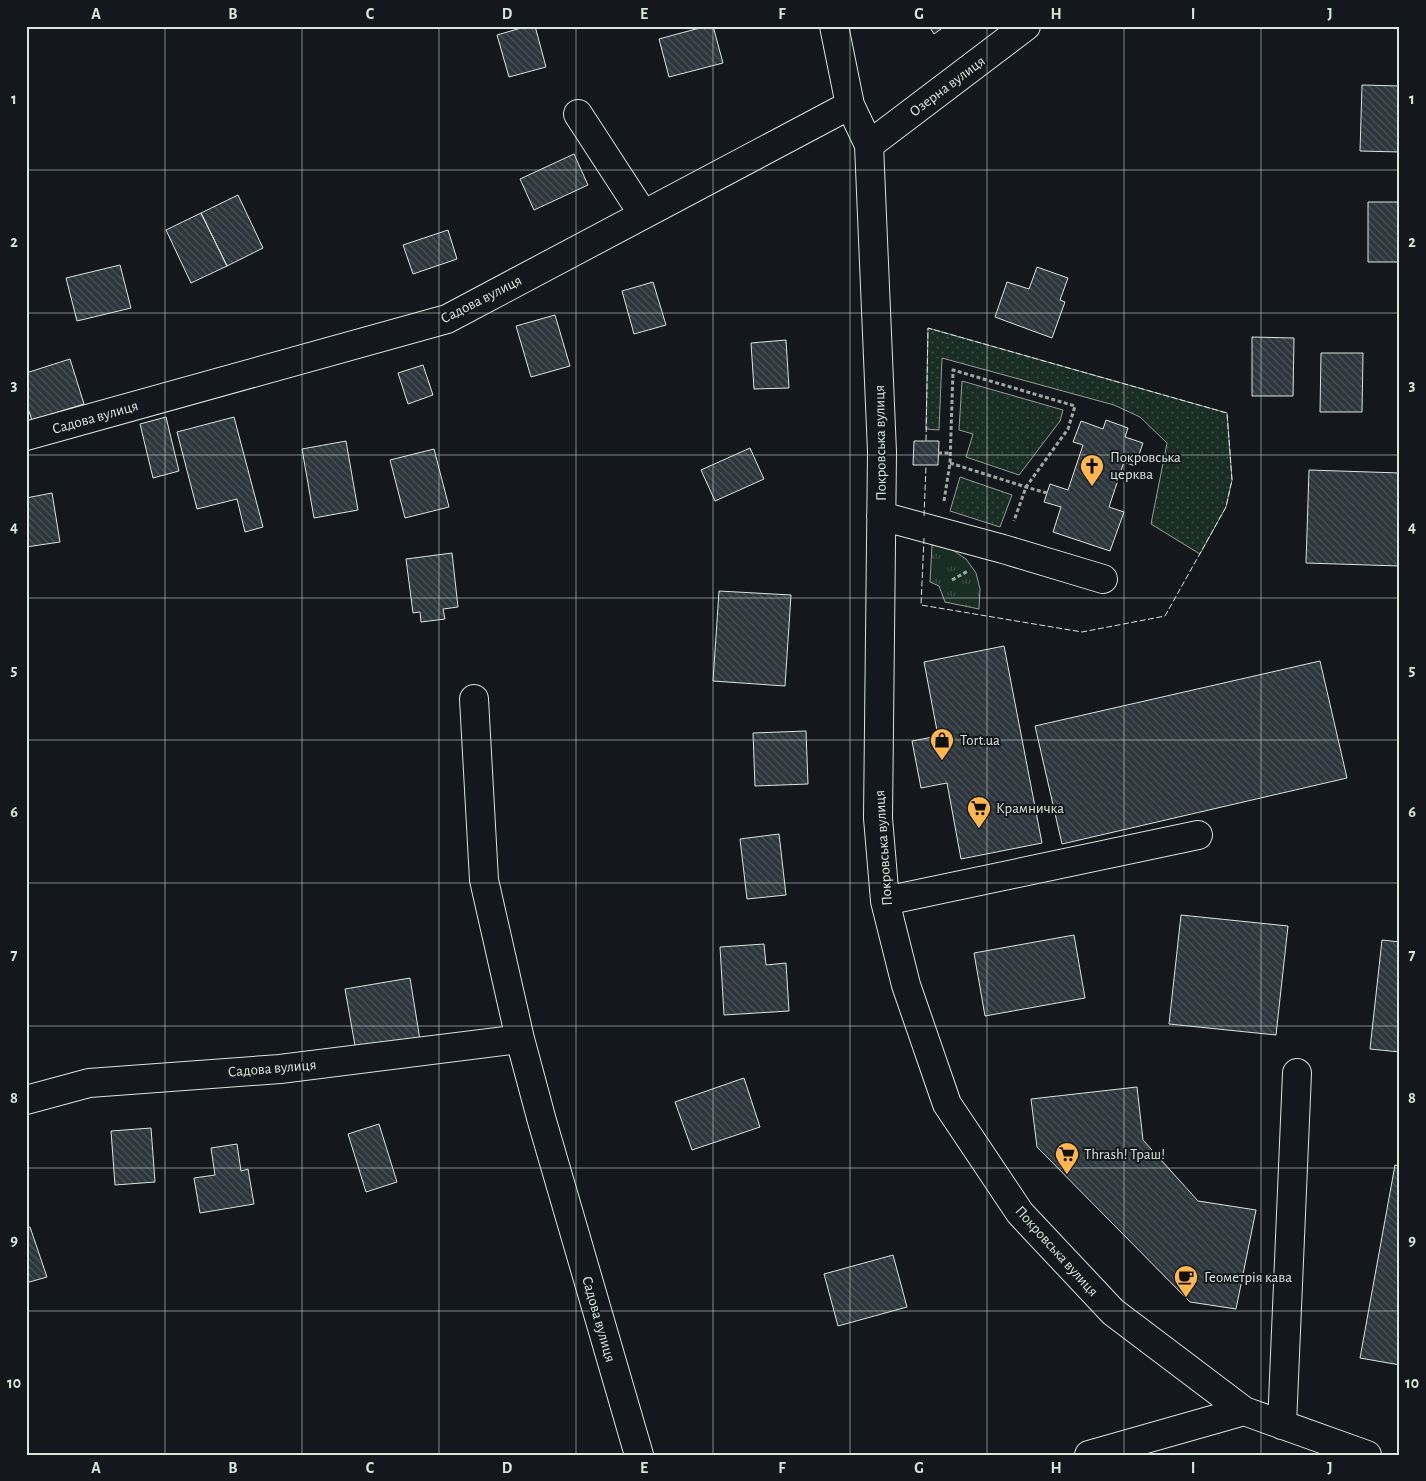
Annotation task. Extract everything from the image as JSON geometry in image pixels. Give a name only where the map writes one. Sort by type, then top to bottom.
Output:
[{"type":"street","name":"Покровська вулиця","points":[[834,26],[850,105],[869,145],[882,452],[878,818],[884,901],[906,985],[947,1104],[1020,1213],[1112,1312],[1244,1411],[1367,1455]]},
{"type":"street","name":"Озерна вулиця","points":[[869,145],[1026,26]]},
{"type":"street","name":"Садова вулиця","points":[[26,436],[446,318],[850,105]]},
{"type":"street","points":[[578,114],[643,214]]},
{"type":"street","points":[[881,516],[1103,579]]},
{"type":"street","name":"Садова вулиця","points":[[474,699],[484,880],[520,1039],[639,1455]]},
{"type":"street","points":[[884,901],[1198,835]]},
{"type":"street","name":"Садова вулиця","points":[[26,1100],[89,1083],[280,1069],[520,1039]]},
{"type":"street","points":[[1282,1425],[1297,1073]]},
{"type":"street","points":[[1089,1455],[1244,1411]]},
{"type":"path","points":[[939,531],[950,463],[953,370],[1075,406],[1068,429],[1026,487]]},
{"type":"path","points":[[938,453],[950,454]]},
{"type":"path","points":[[950,463],[1047,492]]},
{"type":"green space","points":[[928,328],[1227,413],[1232,480],[1226,507],[1200,554],[1151,524],[1167,443],[1140,417],[1114,405],[942,358],[939,430],[926,429]]},
{"type":"green space","points":[[962,381],[1063,410],[1060,421],[1019,475],[966,457],[973,434],[959,430]]},
{"type":"green space","points":[[960,477],[1012,495],[1000,527],[950,511]]},
{"type":"green space","points":[[932,545],[951,549],[966,559],[976,573],[980,589],[979,609],[945,602],[939,586],[930,582]]},
{"type":"building","points":[[528,26],[535,26],[546,67],[509,77],[497,35]]},
{"type":"building","points":[[713,26],[723,63],[669,77],[659,39]]},
{"type":"building","points":[[929,26],[945,26],[934,34]]},
{"type":"building","points":[[1362,85],[1400,86],[1400,152],[1360,151]]},
{"type":"building","points":[[574,154],[588,185],[534,210],[520,179]]},
{"type":"building","points":[[238,195],[263,248],[227,266],[201,213]]},
{"type":"building","points":[[1368,202],[1400,202],[1400,262],[1368,262]]},
{"type":"building","points":[[201,213],[227,266],[191,283],[166,230]]},
{"type":"building","points":[[448,230],[457,259],[413,274],[403,245]]},
{"type":"building","points":[[120,265],[131,308],[77,321],[66,278]]},
{"type":"building","points":[[1037,267],[1068,278],[1060,300],[1065,302],[1052,338],[995,317],[1007,282],[1029,289]]},
{"type":"building","points":[[653,282],[666,325],[634,334],[622,291]]},
{"type":"building","points":[[555,315],[570,366],[531,377],[516,326]]},
{"type":"building","points":[[1252,337],[1294,338],[1293,396],[1252,396]]},
{"type":"building","points":[[786,340],[789,388],[754,389],[751,343]]},
{"type":"building","points":[[1321,353],[1363,353],[1362,412],[1320,412]]},
{"type":"building","points":[[70,359],[84,404],[32,420],[26,403],[26,373]]},
{"type":"building","points":[[423,365],[433,395],[408,404],[398,373]]},
{"type":"building","points":[[166,417],[179,471],[153,478],[140,424]]},
{"type":"building","points":[[234,417],[263,527],[245,532],[237,499],[197,509],[177,432]]},
{"type":"building","name":"Покровська церква","points":[[1106,420],[1128,428],[1125,437],[1143,443],[1135,466],[1124,462],[1109,507],[1124,512],[1110,551],[1053,532],[1061,507],[1044,502],[1050,484],[1068,490],[1083,445],[1073,442],[1081,421],[1103,429]]},
{"type":"building","points":[[346,441],[358,510],[314,518],[302,449]]},
{"type":"building","points":[[914,441],[939,441],[938,465],[913,465]]},
{"type":"building","points":[[750,448],[764,479],[715,501],[701,470]]},
{"type":"building","points":[[434,449],[449,507],[405,518],[390,460]]},
{"type":"building","points":[[1309,470],[1400,473],[1400,566],[1306,563]]},
{"type":"building","points":[[52,493],[60,542],[26,547],[26,498]]},
{"type":"building","points":[[452,553],[458,607],[443,609],[445,619],[421,622],[420,612],[413,613],[406,559]]},
{"type":"building","points":[[719,591],[791,595],[785,686],[713,681]]},
{"type":"building","points":[[1004,646],[1042,843],[961,859],[947,783],[921,788],[912,741],[938,736],[924,662]]},
{"type":"building","points":[[1320,661],[1347,778],[1062,844],[1035,726]]},
{"type":"building","points":[[806,731],[808,784],[755,786],[753,733]]},
{"type":"building","points":[[779,834],[786,895],[747,899],[740,839]]},
{"type":"building","points":[[1181,915],[1288,926],[1276,1035],[1169,1024]]},
{"type":"building","points":[[1074,935],[1085,998],[985,1016],[974,953]]},
{"type":"building","points":[[1382,940],[1400,942],[1400,1052],[1370,1049]]},
{"type":"building","points":[[764,944],[766,965],[786,963],[789,1011],[724,1015],[720,947]]},
{"type":"building","points":[[410,978],[420,1040],[356,1051],[345,989]]},
{"type":"building","points":[[744,1078],[760,1127],[692,1150],[675,1102]]},
{"type":"building","points":[[1137,1087],[1143,1140],[1198,1201],[1256,1210],[1236,1309],[1190,1302],[1037,1147],[1031,1099]]},
{"type":"building","points":[[379,1124],[397,1182],[366,1192],[348,1134]]},
{"type":"building","points":[[151,1128],[155,1182],[115,1185],[111,1131]]},
{"type":"building","points":[[237,1144],[241,1171],[248,1169],[254,1204],[200,1213],[194,1178],[215,1175],[211,1148]]},
{"type":"building","points":[[1395,1165],[1400,1166],[1400,1365],[1360,1358]]},
{"type":"building","points":[[30,1227],[47,1277],[26,1283],[26,1228]]},
{"type":"building","points":[[893,1255],[907,1307],[838,1326],[824,1274]]},
{"type":"fence","points":[[924,538],[921,605],[1082,632],[1165,616],[1226,507],[1232,480],[1227,413],[928,328],[926,441]]},
{"type":"fence","points":[[924,516],[926,466]]},
{"type":"place","name":"Покровська церква","points":[[1092,487]]},
{"type":"place","name":"Tort.ua","points":[[942,761]]},
{"type":"place","name":"Крамничка","points":[[979,829]]},
{"type":"place","name":"Thrash! Траш!","points":[[1067,1175]]},
{"type":"place","name":"Геометрія кава","points":[[1186,1298]]}]
